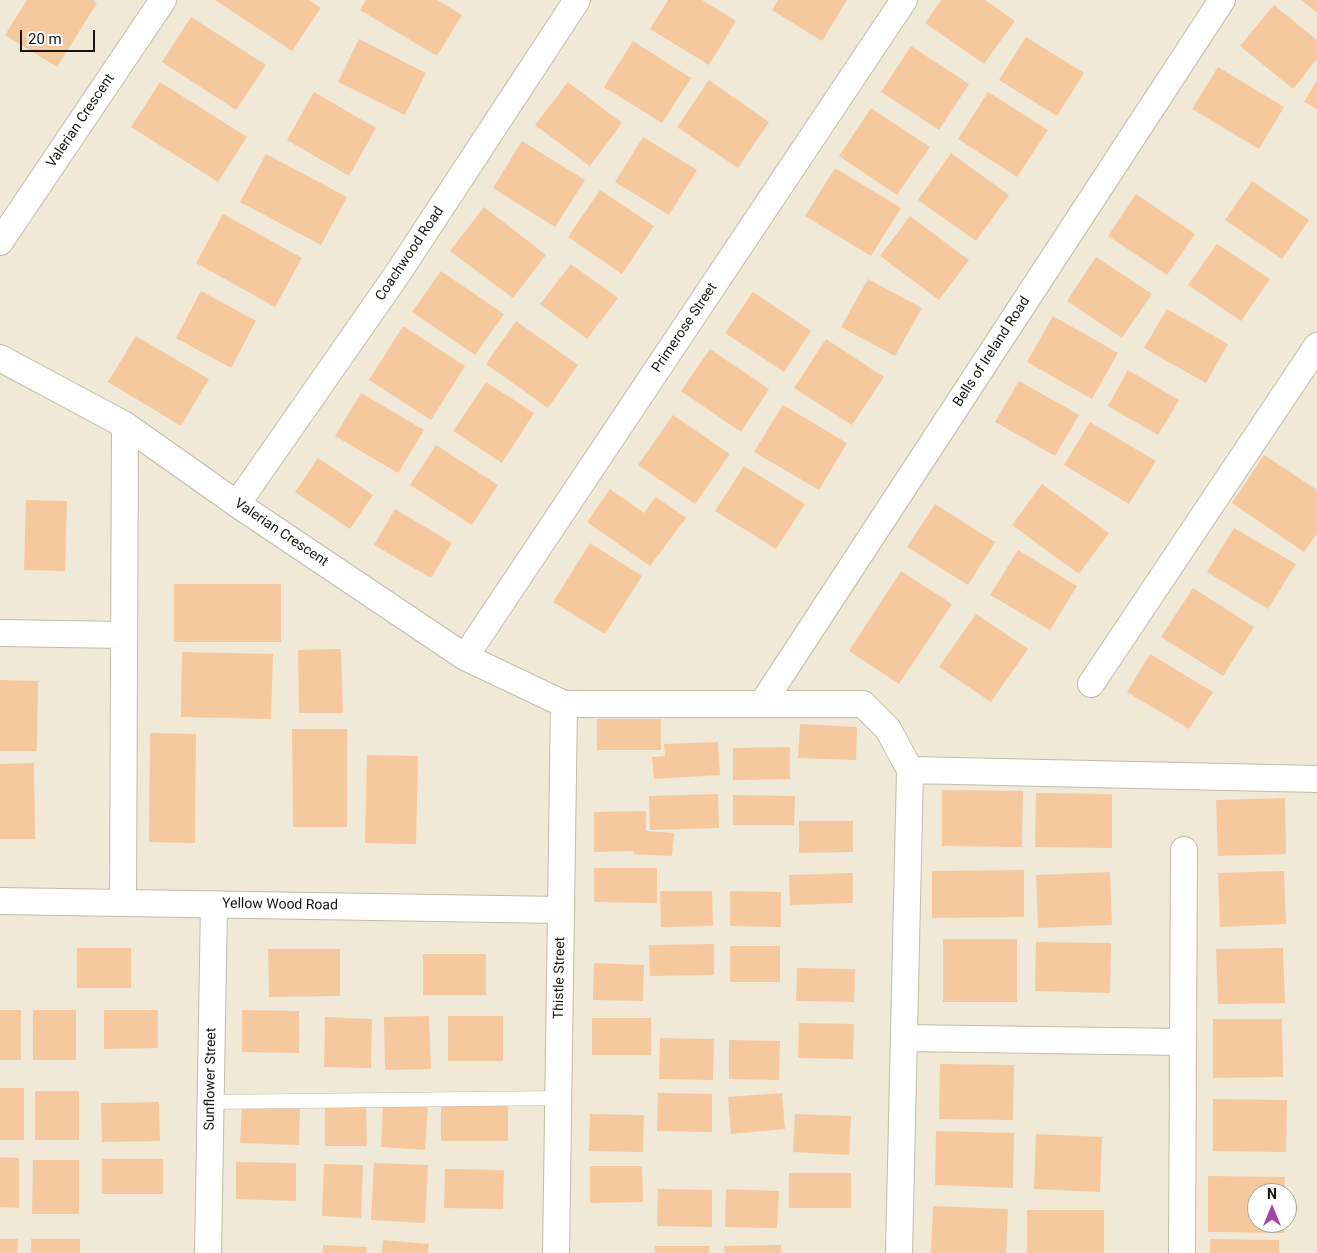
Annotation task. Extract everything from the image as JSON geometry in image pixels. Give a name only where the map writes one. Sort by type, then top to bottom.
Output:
[{"type":"street","name":"Valerian Crescent","points":[[0,242],[163,0]]},
{"type":"street","name":"Coachwood Road","points":[[237,504],[398,273],[577,0]]},
{"type":"street","name":"Primerose Street","points":[[465,657],[904,0]]},
{"type":"street","name":"Bells of Ireland Road","points":[[762,704],[1222,0]]},
{"type":"street","points":[[1091,684],[1317,346]]},
{"type":"street","name":"Valerian Crescent","points":[[0,358],[125,424],[237,504],[465,657],[564,704]]},
{"type":"street","points":[[123,903],[125,424]]},
{"type":"street","points":[[0,633],[124,635]]},
{"type":"street","points":[[564,704],[863,704],[888,729],[910,770],[899,1253]]},
{"type":"street","name":"Thistle Street","points":[[556,1253],[564,704]]},
{"type":"street","points":[[910,770],[1317,779]]},
{"type":"street","points":[[1182,1253],[1184,850]]},
{"type":"street","name":"Yellow Wood Road","points":[[0,901],[561,910]]},
{"type":"street","name":"Sunflower Street","points":[[208,1253],[214,904]]},
{"type":"street","points":[[904,1038],[1182,1042]]},
{"type":"lane","points":[[211,1102],[558,1098]]},
{"type":"building","points":[[27,0],[93,0],[97,3],[57,67],[5,35]]},
{"type":"building","points":[[215,0],[309,0],[321,8],[292,51]]},
{"type":"building","points":[[366,0],[437,0],[462,15],[437,56],[360,10]]},
{"type":"building","points":[[668,0],[702,0],[736,21],[709,65],[650,29]]},
{"type":"building","points":[[778,0],[847,0],[822,41],[772,10]]},
{"type":"building","points":[[941,0],[985,0],[1015,21],[984,64],[925,23]]},
{"type":"building","points":[[1301,0],[1317,0],[1317,13]]},
{"type":"building","points":[[1274,5],[1317,40],[1317,59],[1293,89],[1240,46]]},
{"type":"building","points":[[191,17],[266,65],[236,110],[162,62]]},
{"type":"building","points":[[1026,37],[1084,73],[1057,116],[999,80]]},
{"type":"building","points":[[359,39],[426,73],[405,115],[338,82]]},
{"type":"building","points":[[633,41],[691,78],[662,123],[604,87]]},
{"type":"building","points":[[911,46],[969,84],[939,130],[881,92]]},
{"type":"building","points":[[1218,67],[1284,107],[1259,149],[1192,109]]},
{"type":"building","points":[[709,80],[769,122],[738,168],[677,127]]},
{"type":"building","points":[[1317,80],[1317,109],[1304,102]]},
{"type":"building","points":[[160,82],[247,137],[218,182],[131,127]]},
{"type":"building","points":[[568,82],[622,123],[590,166],[535,125]]},
{"type":"building","points":[[314,92],[376,128],[349,176],[287,140]]},
{"type":"building","points":[[988,92],[1048,130],[1017,177],[958,139]]},
{"type":"building","points":[[871,108],[930,147],[897,195],[839,156]]},
{"type":"building","points":[[643,137],[697,170],[669,215],[615,182]]},
{"type":"building","points":[[522,141],[585,180],[555,227],[493,188]]},
{"type":"building","points":[[951,153],[1009,195],[976,241],[918,200]]},
{"type":"building","points":[[266,154],[347,197],[321,245],[240,202]]},
{"type":"building","points":[[835,168],[901,208],[871,256],[805,216]]},
{"type":"building","points":[[1252,181],[1309,220],[1282,259],[1225,220]]},
{"type":"building","points":[[600,190],[654,226],[622,274],[568,237]]},
{"type":"building","points":[[1136,194],[1195,234],[1167,275],[1108,236]]},
{"type":"building","points":[[484,207],[546,255],[513,298],[450,251]]},
{"type":"building","points":[[223,214],[302,258],[275,307],[196,263]]},
{"type":"building","points":[[910,216],[969,260],[939,300],[880,256]]},
{"type":"building","points":[[1217,244],[1270,279],[1241,321],[1188,285]]},
{"type":"building","points":[[1096,257],[1152,294],[1122,338],[1067,301]]},
{"type":"building","points":[[571,264],[618,298],[587,339],[540,304]]},
{"type":"building","points":[[441,271],[504,314],[475,355],[412,312]]},
{"type":"building","points":[[868,279],[922,308],[895,356],[841,327]]},
{"type":"building","points":[[201,291],[256,321],[231,368],[176,338]]},
{"type":"building","points":[[753,292],[811,331],[784,372],[725,333]]},
{"type":"building","points":[[1167,309],[1228,344],[1206,383],[1144,348]]},
{"type":"building","points":[[1053,316],[1118,353],[1092,399],[1027,362]]},
{"type":"building","points":[[516,321],[578,365],[548,408],[486,364]]},
{"type":"building","points":[[403,326],[465,366],[431,420],[369,380]]},
{"type":"building","points":[[136,336],[209,379],[181,426],[108,382]]},
{"type":"building","points":[[826,339],[884,377],[852,425],[794,388]]},
{"type":"building","points":[[710,349],[769,389],[741,432],[681,391]]},
{"type":"building","points":[[1128,370],[1179,400],[1158,435],[1108,406]]},
{"type":"building","points":[[1019,381],[1079,415],[1055,456],[995,422]]},
{"type":"building","points":[[486,382],[534,413],[502,463],[453,431]]},
{"type":"building","points":[[361,393],[424,430],[398,473],[335,436]]},
{"type":"building","points":[[783,405],[847,443],[819,490],[754,452]]},
{"type":"building","points":[[673,415],[730,454],[695,504],[638,465]]},
{"type":"building","points":[[1090,422],[1156,461],[1129,504],[1064,465]]},
{"type":"building","points":[[436,445],[498,485],[472,525],[410,485]]},
{"type":"building","points":[[1264,455],[1317,490],[1317,533],[1304,552],[1232,503]]},
{"type":"building","points":[[318,458],[373,495],[350,529],[295,492]]},
{"type":"building","points":[[744,466],[805,504],[776,549],[715,511]]},
{"type":"building","points":[[1042,484],[1109,533],[1079,574],[1012,525]]},
{"type":"building","points":[[610,489],[644,513],[656,497],[686,518],[650,566],[587,522]]},
{"type":"building","points":[[26,500],[67,501],[65,571],[24,570]]},
{"type":"building","points":[[935,504],[995,542],[968,585],[907,547]]},
{"type":"building","points":[[395,509],[452,543],[431,578],[374,545]]},
{"type":"building","points":[[1234,528],[1296,564],[1268,609],[1207,572]]},
{"type":"building","points":[[590,543],[642,576],[605,634],[553,602]]},
{"type":"building","points":[[1018,550],[1077,586],[1050,630],[990,595]]},
{"type":"building","points":[[901,571],[952,604],[899,684],[849,651]]},
{"type":"building","points":[[174,584],[281,584],[281,642],[174,642]]},
{"type":"building","points":[[1193,588],[1254,627],[1223,676],[1161,637]]},
{"type":"building","points":[[976,614],[1028,649],[991,702],[939,667]]},
{"type":"building","points":[[341,649],[343,713],[299,713],[298,650]]},
{"type":"building","points":[[182,652],[273,654],[271,719],[181,717]]},
{"type":"building","points":[[1150,654],[1213,692],[1189,729],[1127,692]]},
{"type":"building","points":[[0,680],[38,681],[37,751],[0,751]]},
{"type":"building","points":[[597,719],[661,719],[661,750],[597,750]]},
{"type":"building","points":[[800,724],[857,727],[856,760],[798,758]]},
{"type":"building","points":[[292,729],[347,729],[347,827],[293,827]]},
{"type":"building","points":[[150,733],[196,734],[195,843],[149,842]]},
{"type":"building","points":[[718,742],[720,775],[654,779],[652,757],[665,756],[664,744]]},
{"type":"building","points":[[790,747],[790,779],[733,780],[733,748]]},
{"type":"building","points":[[367,755],[418,756],[416,844],[365,843]]},
{"type":"building","points":[[34,763],[35,839],[0,839],[0,764]]},
{"type":"building","points":[[942,790],[1023,791],[1022,847],[942,846]]},
{"type":"building","points":[[1036,793],[1112,794],[1112,848],[1035,847]]},
{"type":"building","points":[[718,794],[719,828],[650,830],[649,796]]},
{"type":"building","points":[[733,795],[795,796],[794,825],[733,825]]},
{"type":"building","points":[[1285,798],[1286,854],[1218,856],[1216,800]]},
{"type":"building","points":[[646,811],[646,831],[674,833],[672,856],[634,854],[634,851],[594,852],[594,812]]},
{"type":"building","points":[[799,821],[853,821],[853,852],[799,853]]},
{"type":"building","points":[[594,868],[657,868],[657,903],[594,902]]},
{"type":"building","points":[[1024,870],[1024,917],[932,918],[932,871]]},
{"type":"building","points":[[1284,871],[1286,924],[1220,927],[1218,873]]},
{"type":"building","points":[[1110,872],[1112,925],[1038,928],[1036,875]]},
{"type":"building","points":[[853,873],[853,903],[790,905],[789,875]]},
{"type":"building","points":[[660,891],[712,891],[713,926],[661,927]]},
{"type":"building","points":[[730,891],[781,892],[781,927],[730,926]]},
{"type":"building","points":[[943,939],[1017,939],[1017,1002],[943,1002]]},
{"type":"building","points":[[1036,942],[1111,943],[1110,993],[1035,991]]},
{"type":"building","points":[[714,944],[714,975],[650,976],[649,945]]},
{"type":"building","points":[[730,946],[780,946],[780,982],[730,982]]},
{"type":"building","points":[[77,948],[131,948],[131,988],[77,988]]},
{"type":"building","points":[[1283,948],[1285,1003],[1218,1004],[1216,949]]},
{"type":"building","points":[[268,949],[340,949],[340,996],[269,997]]},
{"type":"building","points":[[423,954],[486,954],[486,995],[423,995]]},
{"type":"building","points":[[594,963],[644,965],[643,1001],[593,1000]]},
{"type":"building","points":[[797,968],[855,969],[854,1002],[796,1001]]},
{"type":"building","points":[[0,1010],[21,1010],[21,1060],[0,1060]]},
{"type":"building","points":[[33,1010],[76,1010],[76,1060],[33,1060]]},
{"type":"building","points":[[104,1010],[158,1010],[158,1048],[104,1049]]},
{"type":"building","points":[[242,1010],[299,1011],[299,1053],[242,1052]]},
{"type":"building","points":[[429,1016],[431,1069],[385,1070],[384,1017]]},
{"type":"building","points":[[448,1016],[503,1016],[503,1061],[448,1061]]},
{"type":"building","points":[[325,1017],[372,1019],[371,1068],[324,1067]]},
{"type":"building","points":[[592,1018],[651,1018],[651,1055],[592,1055]]},
{"type":"building","points":[[1213,1019],[1282,1019],[1283,1077],[1213,1078]]},
{"type":"building","points":[[799,1023],[854,1024],[853,1059],[798,1058]]},
{"type":"building","points":[[660,1038],[714,1039],[713,1080],[659,1079]]},
{"type":"building","points":[[729,1040],[780,1041],[779,1080],[729,1079]]},
{"type":"building","points":[[940,1064],[1014,1065],[1013,1120],[939,1119]]},
{"type":"building","points":[[0,1088],[24,1088],[24,1140],[0,1140]]},
{"type":"building","points":[[35,1091],[79,1091],[79,1140],[35,1140]]},
{"type":"building","points":[[658,1093],[712,1094],[712,1132],[657,1131]]},
{"type":"building","points":[[782,1093],[785,1129],[731,1134],[728,1097]]},
{"type":"building","points":[[1213,1099],[1287,1100],[1286,1152],[1213,1151]]},
{"type":"building","points":[[159,1102],[160,1141],[102,1142],[101,1103]]},
{"type":"building","points":[[366,1103],[367,1146],[325,1146],[325,1104]]},
{"type":"building","points":[[383,1104],[428,1107],[425,1150],[381,1147]]},
{"type":"building","points":[[508,1105],[508,1141],[441,1141],[441,1106]]},
{"type":"building","points":[[242,1107],[300,1109],[299,1145],[240,1143]]},
{"type":"building","points":[[590,1114],[644,1115],[643,1152],[589,1151]]},
{"type":"building","points":[[795,1114],[851,1116],[849,1155],[793,1152]]},
{"type":"building","points":[[936,1131],[1014,1133],[1013,1188],[935,1185]]},
{"type":"building","points":[[1036,1134],[1102,1137],[1100,1192],[1034,1189]]},
{"type":"building","points":[[0,1157],[19,1158],[19,1208],[0,1207]]},
{"type":"building","points":[[102,1159],[163,1159],[163,1194],[102,1194]]},
{"type":"building","points":[[33,1160],[79,1160],[79,1214],[32,1214]]},
{"type":"building","points":[[236,1162],[296,1163],[296,1201],[236,1199]]},
{"type":"building","points":[[374,1163],[428,1165],[425,1223],[371,1220]]},
{"type":"building","points":[[324,1164],[363,1165],[361,1218],[322,1216]]},
{"type":"building","points":[[590,1166],[642,1166],[643,1202],[590,1203]]},
{"type":"building","points":[[445,1169],[504,1170],[503,1209],[444,1208]]},
{"type":"building","points":[[789,1173],[851,1173],[851,1208],[789,1208]]},
{"type":"building","points":[[1208,1176],[1285,1177],[1285,1183],[1247,1183],[1247,1233],[1208,1232]]},
{"type":"building","points":[[658,1189],[712,1190],[712,1227],[657,1226]]},
{"type":"building","points":[[726,1189],[779,1191],[777,1228],[725,1227]]},
{"type":"building","points":[[933,1206],[1008,1209],[1006,1253],[931,1253]]},
{"type":"building","points":[[1027,1210],[1104,1210],[1104,1253],[1027,1253]]},
{"type":"building","points":[[0,1239],[18,1239],[17,1253],[0,1253]]},
{"type":"building","points":[[31,1239],[80,1239],[80,1253],[31,1253]]},
{"type":"building","points":[[1210,1239],[1279,1240],[1279,1253],[1210,1253]]},
{"type":"building","points":[[383,1240],[429,1244],[428,1253],[382,1253]]},
{"type":"building","points":[[323,1245],[367,1247],[366,1253],[323,1253]]},
{"type":"building","points":[[781,1245],[781,1253],[725,1253],[724,1246]]},
{"type":"building","points":[[655,1246],[709,1246],[709,1253],[655,1253]]}]
